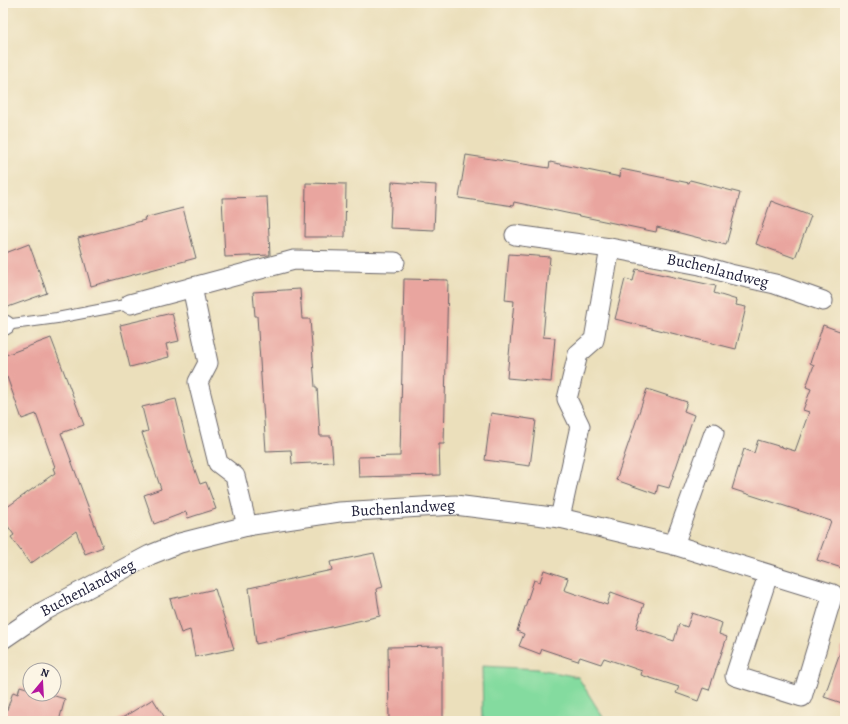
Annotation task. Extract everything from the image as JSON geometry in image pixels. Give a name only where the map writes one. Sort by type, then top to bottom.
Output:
[{"type":"street","name":"Buchenlandweg","points":[[515,235],[610,248],[700,265],[730,274],[776,284],[823,301]]},
{"type":"street","points":[[560,518],[580,426],[567,399],[578,354],[594,340],[610,248]]},
{"type":"street","points":[[130,304],[294,260],[395,262]]},
{"type":"street","points":[[192,287],[208,363],[198,382],[218,463],[235,476],[247,526]]},
{"type":"street","points":[[674,545],[714,433]]},
{"type":"street","name":"Buchenlandweg","points":[[3,639],[44,611],[180,542],[247,526],[339,512],[455,505],[560,518],[674,545],[833,594],[802,697],[735,676],[768,575]]},
{"type":"lane","points":[[4,325],[57,318],[130,304]]},
{"type":"green space","points":[[482,666],[538,669],[578,677],[604,719],[603,721],[483,721]]},
{"type":"building","points":[[466,155],[549,168],[550,162],[620,177],[621,169],[689,183],[690,180],[740,193],[726,245],[657,227],[656,232],[514,202],[513,206],[459,198]]},
{"type":"building","points":[[392,182],[436,185],[434,230],[390,228]]},
{"type":"building","points":[[306,183],[346,184],[345,237],[305,237]]},
{"type":"building","points":[[267,197],[270,255],[225,257],[222,198]]},
{"type":"building","points":[[771,201],[811,216],[795,258],[756,244]]},
{"type":"building","points":[[183,208],[196,258],[91,286],[78,238]]},
{"type":"building","points":[[29,244],[47,293],[8,307],[3,292],[3,254]]},
{"type":"building","points":[[509,254],[550,257],[543,337],[555,338],[551,382],[507,378],[514,301],[505,300]]},
{"type":"building","points":[[636,269],[716,286],[714,293],[737,300],[736,305],[746,307],[736,349],[615,319],[625,279],[633,281]]},
{"type":"building","points":[[404,279],[448,280],[444,444],[439,444],[440,475],[359,477],[358,457],[400,456]]},
{"type":"building","points":[[300,289],[302,319],[310,319],[320,436],[331,436],[333,462],[292,464],[291,450],[266,451],[257,316],[255,316],[253,292]]},
{"type":"building","points":[[172,313],[179,341],[166,344],[169,357],[130,367],[120,325]]},
{"type":"building","points":[[823,325],[845,333],[845,569],[817,560],[831,521],[732,489],[744,449],[754,453],[758,440],[795,451],[809,412],[803,410],[811,389],[806,387],[814,365],[810,363]]},
{"type":"building","points":[[51,338],[84,425],[61,433],[103,547],[85,554],[76,531],[30,564],[11,537],[14,535],[3,519],[3,510],[55,473],[53,468],[55,467],[36,414],[22,419],[7,377],[3,379],[3,356]]},
{"type":"building","points":[[647,389],[687,402],[684,411],[694,415],[669,488],[658,485],[656,494],[616,480]]},
{"type":"building","points":[[176,399],[190,456],[200,484],[206,482],[216,509],[188,518],[186,512],[154,524],[144,495],[161,489],[142,433],[148,431],[142,407]]},
{"type":"building","points":[[491,413],[536,420],[530,466],[485,460]]},
{"type":"building","points":[[374,553],[383,587],[376,589],[380,616],[256,644],[249,588],[332,570],[330,562]]},
{"type":"building","points":[[544,570],[568,578],[564,590],[607,605],[611,592],[644,604],[636,628],[674,641],[679,624],[687,627],[692,613],[722,623],[719,634],[727,637],[709,690],[703,688],[698,701],[676,693],[679,687],[641,675],[642,671],[604,658],[601,664],[580,657],[578,661],[542,649],[540,654],[519,646],[524,634],[517,631],[534,580],[540,582]]},
{"type":"building","points":[[215,589],[234,649],[195,657],[190,630],[181,633],[170,599]]},
{"type":"building","points":[[443,646],[443,721],[389,721],[388,647]]},
{"type":"building","points":[[842,647],[845,647],[845,704],[824,697]]},
{"type":"building","points":[[20,686],[22,687],[22,702],[62,702],[62,698],[65,699],[59,721],[3,721],[13,692],[18,694]]},
{"type":"building","points":[[153,699],[167,721],[117,721]]}]
